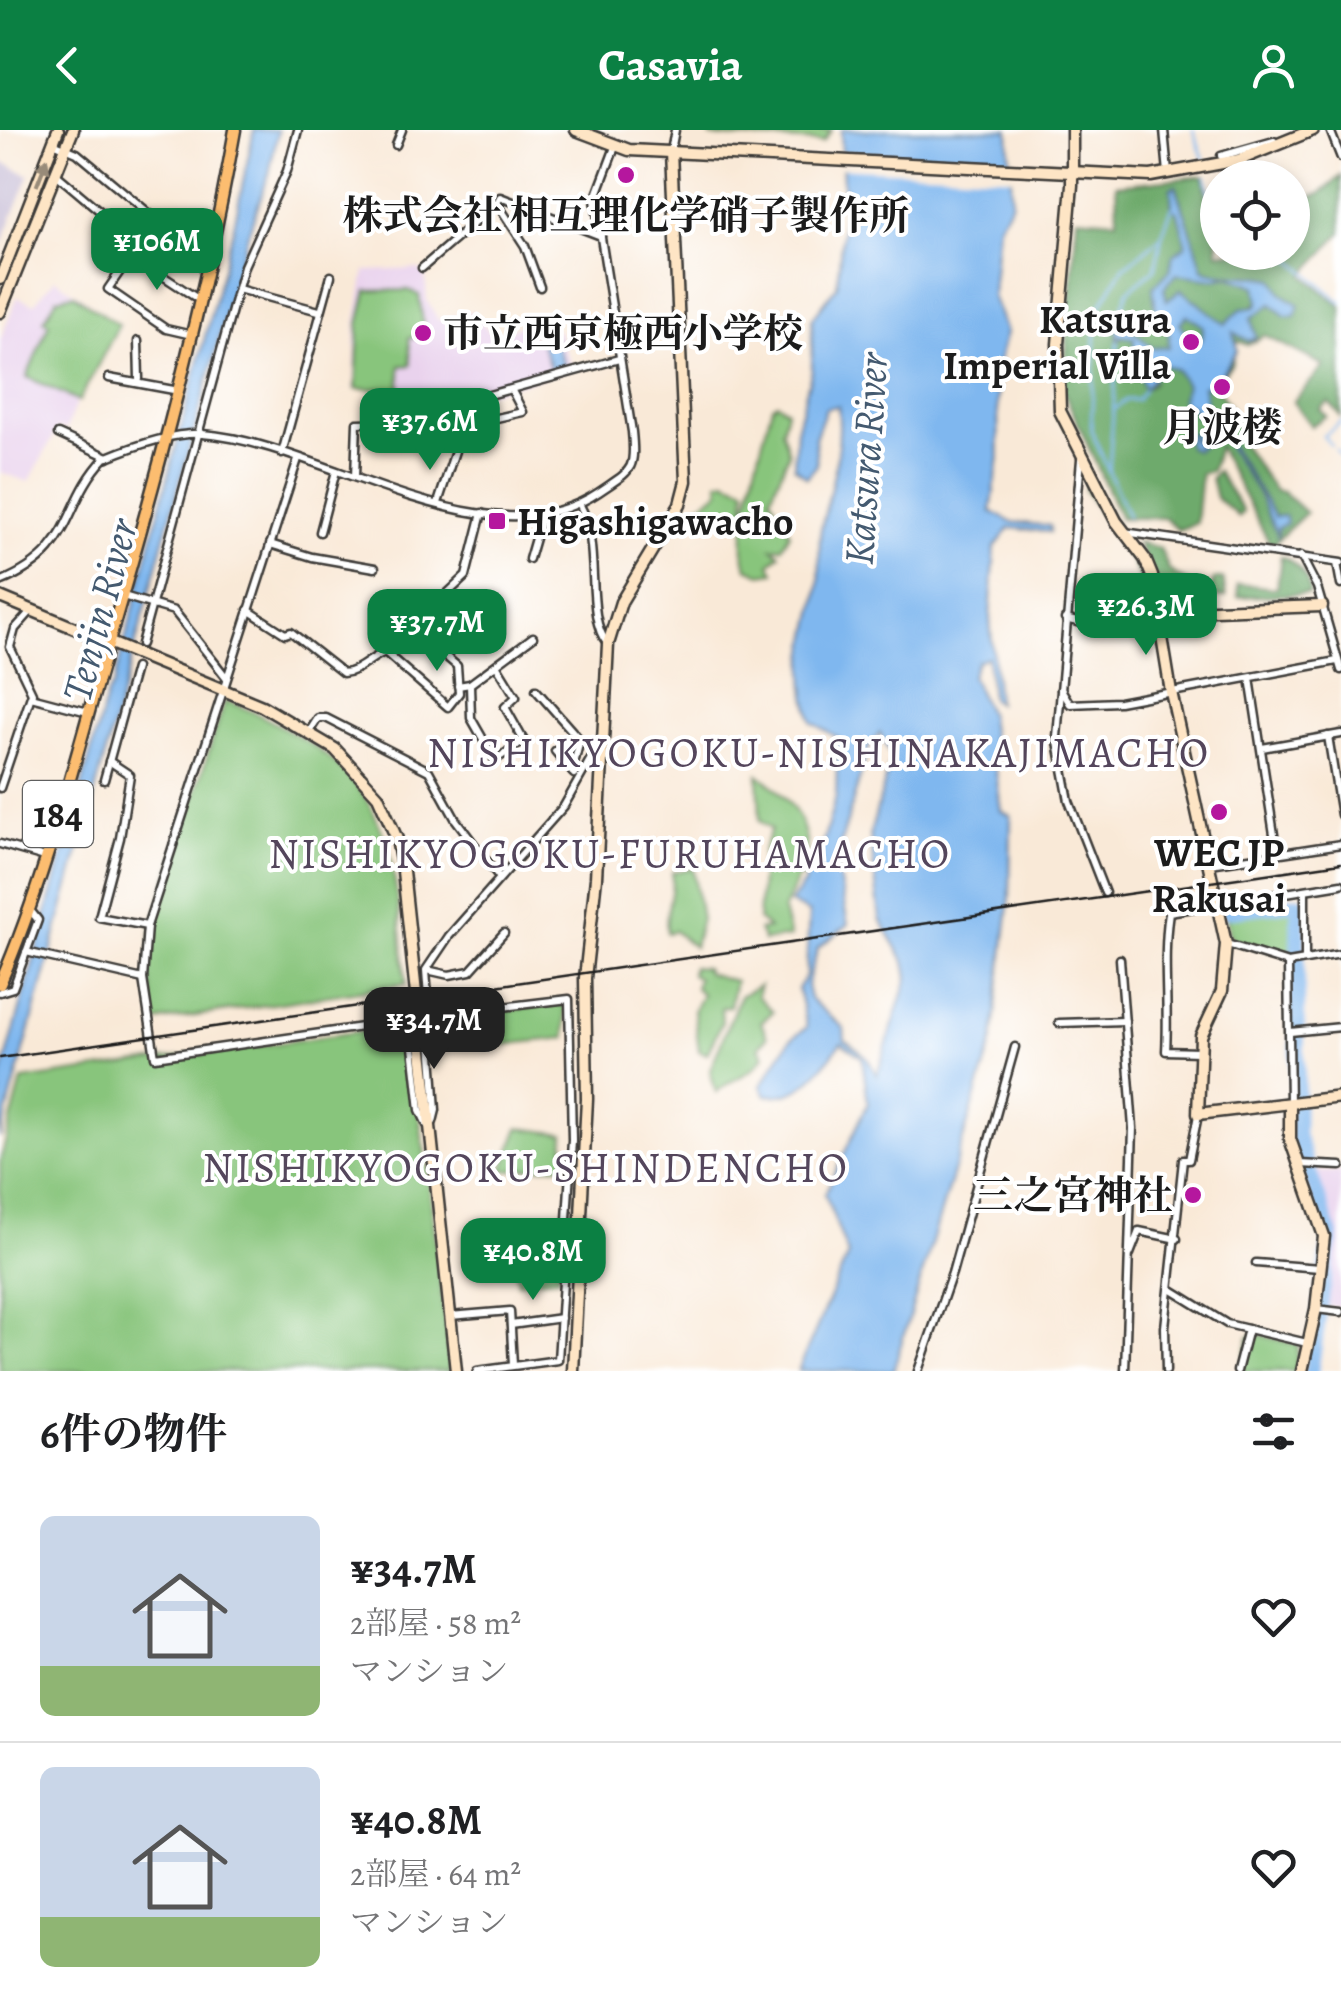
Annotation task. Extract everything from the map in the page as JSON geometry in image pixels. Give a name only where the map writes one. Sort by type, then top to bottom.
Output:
[{"type":"main road","name":"184","points":[[0,984],[29,909],[127,597],[194,336],[235,130]]},
{"type":"street","points":[[0,312],[8,265],[58,130]]},
{"type":"street","points":[[0,279],[55,174],[73,130]]},
{"type":"street","points":[[139,649],[238,289],[287,171],[298,130]]},
{"type":"street","points":[[396,145],[402,130]]},
{"type":"street","points":[[576,130],[615,148],[1068,173],[1168,174],[1239,160],[1282,146],[1313,130]]},
{"type":"street","points":[[573,1371],[587,1099],[585,978],[608,644],[620,602],[680,504],[686,481],[675,130]]},
{"type":"street","points":[[1072,130],[1058,344],[1060,412],[1123,532],[1146,559],[1226,944],[1222,991],[1201,1036],[1198,1114],[1190,1160],[1183,1160],[1164,1327],[1166,1371]]},
{"type":"street","points":[[1164,130],[1168,174]]},
{"type":"street","points":[[1330,130],[1341,158]]},
{"type":"street","points":[[1221,156],[1278,140],[1282,146]]},
{"type":"street","points":[[53,144],[66,148],[156,219],[108,289],[166,330],[194,336]]},
{"type":"street","points":[[58,434],[108,456],[197,434],[282,454],[482,513],[542,514],[580,505],[634,466],[600,236],[597,187],[615,148]]},
{"type":"street","points":[[55,174],[107,217]]},
{"type":"street","points":[[422,268],[497,203],[500,196],[600,236]]},
{"type":"street","points":[[497,203],[525,246],[540,287]]},
{"type":"street","points":[[131,255],[202,301]]},
{"type":"street","points":[[282,454],[331,276]]},
{"type":"street","points":[[238,289],[320,311]]},
{"type":"street","points":[[138,341],[139,380]]},
{"type":"street","points":[[406,420],[407,400],[482,397],[619,360]]},
{"type":"street","points":[[109,378],[139,380],[179,391]]},
{"type":"street","points":[[354,476],[357,423],[488,420],[524,412],[512,391]]},
{"type":"street","points":[[438,503],[456,451]]},
{"type":"street","points":[[1081,453],[1064,619],[1060,764],[1075,819],[1105,893]]},
{"type":"street","points":[[0,582],[23,572],[52,544],[108,456]]},
{"type":"street","points":[[298,459],[148,926],[144,979],[154,1057],[410,1020],[420,1110],[430,1132]]},
{"type":"street","points":[[320,532],[336,471]]},
{"type":"street","points":[[580,505],[596,576],[598,632],[608,644]]},
{"type":"street","points":[[248,610],[285,634],[290,632],[343,672],[355,671],[372,656],[384,652],[466,576],[482,513]]},
{"type":"street","points":[[530,559],[542,514]]},
{"type":"street","points":[[1123,532],[1339,563],[1341,584]]},
{"type":"street","points":[[270,544],[312,557],[375,568]]},
{"type":"street","points":[[1300,555],[1322,606],[1341,670]]},
{"type":"street","points":[[0,597],[112,644],[139,649],[224,684],[309,732],[359,771],[378,796],[397,838],[456,1371]]},
{"type":"street","points":[[127,597],[174,612],[224,684]]},
{"type":"street","points":[[1160,612],[1322,606]]},
{"type":"street","points":[[0,788],[31,697],[10,646],[15,629],[32,610]]},
{"type":"street","points":[[1064,619],[1123,633],[1162,626]]},
{"type":"street","points":[[384,652],[448,707],[459,693],[457,666],[412,628]]},
{"type":"street","points":[[458,686],[470,684],[533,637]]},
{"type":"street","points":[[1060,686],[1070,704],[1119,702],[1337,660]]},
{"type":"street","points":[[470,684],[471,718],[495,760],[524,741],[505,706],[516,696],[497,666]]},
{"type":"street","points":[[104,780],[135,668]]},
{"type":"street","points":[[1250,678],[1277,854]]},
{"type":"street","points":[[430,1132],[436,1110],[426,970],[499,877],[564,806],[575,776],[580,740],[536,690]]},
{"type":"street","points":[[31,697],[89,712]]},
{"type":"street","points":[[309,732],[318,718],[326,718],[429,771],[456,820],[499,877]]},
{"type":"street","points":[[1262,748],[1341,734]]},
{"type":"street","points":[[575,776],[604,736]]},
{"type":"street","points":[[1328,736],[1341,815]]},
{"type":"street","points":[[554,751],[575,776]]},
{"type":"street","points":[[109,761],[130,775],[120,838],[99,917],[148,926]]},
{"type":"street","points":[[0,844],[45,857]]},
{"type":"street","points":[[1210,864],[1341,844]]},
{"type":"street","points":[[1199,1052],[1166,1050],[1169,998],[1164,990],[1162,958],[1169,912],[1341,884]]},
{"type":"street","points":[[1302,1371],[1320,1310],[1324,1231],[1304,1164],[1290,1138],[1295,1103],[1297,960],[1305,892]]},
{"type":"street","points":[[0,992],[14,988],[29,953],[38,920],[29,909]]},
{"type":"street","points":[[426,970],[434,968],[449,975],[470,972],[504,934]]},
{"type":"street","points":[[1226,944],[1297,960],[1341,954]]},
{"type":"street","points":[[29,953],[85,964],[93,971],[144,979]]},
{"type":"street","points":[[1120,959],[1133,1128],[1125,1371]]},
{"type":"street","points":[[427,1016],[569,999],[572,1140],[558,1360],[544,1367],[514,1365],[477,1371]]},
{"type":"street","points":[[1060,1023],[1125,1021]]},
{"type":"street","points":[[1295,1031],[1341,1026]]},
{"type":"street","points":[[918,1371],[957,1254],[1015,1047]]},
{"type":"street","points":[[1198,1114],[1341,1098]]},
{"type":"street","points":[[1304,1164],[1341,1166]]},
{"type":"street","points":[[1127,1257],[1139,1231],[1177,1239]]},
{"type":"street","points":[[1256,1263],[1320,1268]]},
{"type":"street","points":[[1171,1290],[1210,1318],[1308,1343]]},
{"type":"street","points":[[450,1316],[510,1310],[514,1365]]},
{"type":"street","points":[[1320,1310],[1341,1312]]},
{"type":"street","points":[[511,1324],[561,1318]]},
{"type":"street","points":[[1237,1371],[1248,1328]]},
{"type":"shaded area","points":[[0,161],[29,175],[0,248]]},
{"type":"shaded area","name":"市立西京極西小学校","points":[[416,269],[425,273],[427,301],[438,320],[473,311],[493,336],[527,323],[533,339],[557,330],[573,369],[491,392],[402,397],[401,391],[354,390],[356,325],[365,271]]},
{"type":"shaded area","points":[[55,279],[121,325],[76,403],[66,430],[58,428],[29,482],[0,472],[0,340],[17,297],[34,304]]},
{"type":"shaded area","points":[[1312,1171],[1341,1172],[1341,1308],[1328,1306],[1335,1234]]},
{"type":"green space","points":[[711,130],[832,130],[823,142],[711,137]]},
{"type":"green space","points":[[1200,176],[1200,260],[1176,186],[1171,188],[1172,208],[1178,212],[1186,245],[1173,255],[1170,271],[1154,287],[1156,315],[1169,331],[1169,347],[1152,348],[1122,321],[1117,323],[1118,340],[1125,335],[1134,338],[1144,389],[1153,383],[1153,373],[1158,371],[1148,364],[1153,361],[1177,370],[1186,386],[1181,401],[1196,416],[1204,415],[1206,427],[1194,432],[1197,445],[1186,434],[1189,447],[1196,450],[1201,446],[1203,434],[1223,438],[1257,491],[1278,535],[1278,528],[1286,523],[1284,516],[1275,517],[1218,425],[1209,420],[1202,386],[1214,385],[1234,355],[1215,385],[1239,420],[1237,437],[1275,491],[1283,492],[1306,513],[1271,546],[1218,447],[1211,471],[1201,473],[1196,523],[1178,530],[1165,518],[1120,518],[1063,390],[1077,217],[1117,220],[1116,185]]},
{"type":"green space","points":[[1341,176],[1341,233],[1310,268],[1310,197]]},
{"type":"green space","points":[[1206,270],[1308,270],[1304,275],[1341,306],[1341,417],[1329,402],[1320,409],[1326,416],[1311,426],[1293,402],[1324,366],[1264,335],[1248,345],[1237,341],[1236,346],[1232,332],[1249,341],[1256,337],[1251,318],[1271,304],[1285,315],[1294,316],[1299,305],[1282,294],[1273,279]]},
{"type":"green space","points":[[1177,273],[1214,279],[1228,276],[1256,286],[1259,302],[1225,324],[1181,290],[1167,301],[1164,288]]},
{"type":"green space","points":[[409,290],[419,295],[425,337],[409,338],[411,365],[400,366],[400,389],[356,389],[359,324],[367,291]]},
{"type":"green space","points":[[73,294],[119,325],[79,401],[27,377],[49,323],[44,320],[57,298]]},
{"type":"green space","points":[[1191,315],[1203,326],[1201,340],[1192,348],[1180,323],[1181,316]]},
{"type":"green space","points":[[777,403],[787,410],[782,431],[789,453],[771,497],[790,533],[782,547],[772,548],[780,554],[770,564],[774,572],[761,574],[747,568],[744,532],[756,465],[772,406]]},
{"type":"green space","points":[[1217,471],[1243,512],[1239,517],[1216,498],[1211,478]]},
{"type":"green space","points":[[725,480],[746,488],[744,515],[725,517],[714,508],[704,516],[700,505],[720,491],[719,482]]},
{"type":"green space","points":[[1090,481],[1141,572],[1150,605],[1132,561],[1085,490]]},
{"type":"green space","points":[[1137,542],[1160,548],[1169,570],[1202,592],[1211,588],[1214,579],[1223,579],[1226,597],[1164,601]]},
{"type":"green space","points":[[1281,556],[1301,572],[1309,594],[1238,597],[1237,585],[1277,588]]},
{"type":"green space","points":[[225,701],[301,738],[358,787],[387,844],[399,910],[406,984],[155,1022],[149,968],[152,927]]},
{"type":"green space","points":[[758,774],[791,806],[807,845],[803,877],[798,877],[783,911],[790,937],[764,941],[759,930],[769,928],[758,920],[763,850],[771,829],[760,821]]},
{"type":"green space","points":[[693,868],[701,919],[694,947],[674,931],[667,933],[666,926],[672,872]]},
{"type":"green space","points":[[1295,903],[1295,955],[1235,941],[1229,935],[1226,914]]},
{"type":"green space","points":[[692,967],[705,968],[707,973],[735,981],[730,1006],[721,1008],[722,1022],[707,1054],[699,1051],[694,1011],[702,994],[695,988],[698,978],[691,974]]},
{"type":"green space","points":[[760,985],[757,996],[773,1012],[761,1022],[767,1037],[759,1047],[764,1055],[754,1068],[716,1093],[710,1070],[734,1010],[740,996]]},
{"type":"green space","points":[[561,1003],[565,1006],[566,1038],[501,1045],[499,1037],[436,1044],[434,1023],[438,1019]]},
{"type":"green space","points":[[396,1026],[407,1036],[429,1181],[450,1371],[0,1371],[0,1161],[22,1080]]},
{"type":"green space","points":[[519,1128],[565,1134],[564,1165],[502,1171]]},
{"type":"green space","points":[[560,1261],[559,1277],[518,1282],[516,1268]]},
{"type":"green space","points":[[1254,1333],[1298,1345],[1296,1371],[1241,1371],[1249,1337]]},
{"type":"water","points":[[254,130],[278,130],[269,174],[248,234],[0,1138],[0,1082],[107,694],[113,686],[233,230]]},
{"type":"water","name":"Katsura River","points":[[841,130],[1009,130],[1012,202],[998,226],[992,296],[1006,332],[997,368],[999,458],[991,511],[1011,522],[1050,526],[1050,532],[1010,528],[995,547],[990,618],[997,703],[991,699],[987,657],[977,661],[971,676],[989,715],[1001,811],[1011,816],[1010,897],[993,1040],[893,1371],[798,1371],[848,1255],[825,1194],[868,1103],[862,1057],[841,1043],[801,1087],[766,1095],[761,1086],[790,1040],[807,1027],[798,989],[806,976],[809,913],[790,903],[805,882],[807,864],[821,850],[836,796],[838,738],[812,722],[804,666],[819,584],[821,529],[837,453],[838,406],[826,408],[815,438],[817,465],[807,477],[794,467],[796,430],[812,370],[812,319],[837,286],[844,212]],"holes":[[[880,733],[892,756],[870,834],[880,919],[905,962],[908,978],[877,1075],[866,1056],[845,1040],[844,1028],[810,999],[807,985],[818,948],[848,925],[836,860],[869,746]]]},
{"type":"water","points":[[1176,186],[1200,270],[1274,279],[1282,294],[1299,305],[1295,316],[1285,316],[1272,304],[1251,318],[1256,337],[1249,341],[1233,332],[1237,350],[1214,385],[1203,386],[1209,420],[1218,425],[1275,517],[1284,516],[1287,523],[1278,528],[1277,535],[1257,491],[1223,439],[1203,434],[1202,445],[1196,450],[1189,447],[1186,434],[1197,446],[1193,432],[1206,426],[1204,416],[1196,416],[1193,408],[1181,401],[1186,386],[1177,370],[1153,361],[1149,365],[1158,371],[1144,390],[1134,338],[1121,336],[1118,342],[1117,323],[1122,321],[1152,348],[1169,347],[1169,332],[1156,315],[1153,287],[1170,271],[1173,255],[1186,245],[1178,212],[1172,208],[1171,188]],"holes":[[[1177,274],[1214,279],[1229,276],[1256,286],[1259,302],[1256,307],[1241,309],[1225,324],[1181,290],[1167,301],[1164,288]],[[1187,315],[1203,326],[1201,340],[1192,347],[1180,323]]]},
{"type":"water","points":[[554,338],[565,368],[552,372],[541,343]]},
{"type":"pier","points":[[837,152],[1015,162],[1016,178],[837,168]]},
{"type":"waterway","points":[[1193,130],[1204,160]]},
{"type":"waterway","points":[[1128,516],[1091,430],[1096,324],[1100,307],[1123,268],[1161,237],[1172,208]]},
{"type":"waterway","points":[[1117,323],[1128,291],[1155,269],[1161,239]]},
{"type":"waterway","points":[[1304,270],[1341,302]]},
{"type":"waterway","points":[[1109,470],[1118,342]]},
{"type":"waterway","points":[[1114,409],[1126,400],[1137,400],[1144,390]]},
{"type":"waterway","points":[[1331,445],[1323,436],[1341,422]]},
{"type":"waterway","points":[[1336,450],[1341,457]]},
{"type":"waterway","points":[[1227,911],[1298,903],[1297,1136],[1331,1235],[1311,1371]]},
{"type":"railway","points":[[0,1058],[1341,863]]},
{"type":"place","name":"株式会社 相互理化学硝子製作所","points":[[626,175]]},
{"type":"place","name":"市立西京極西小学校","points":[[423,333]]},
{"type":"place","name":"Katsura Imperial Villa","points":[[1191,342]]},
{"type":"place","name":"月波楼","points":[[1222,387]]},
{"type":"place","name":"Higashigawacho","points":[[497,521]]},
{"type":"place","name":"WEC JP Rakusai","points":[[1219,812]]},
{"type":"place","name":"三之宮神社","points":[[1193,1195]]},
{"type":"district","name":"NISHIKYOGOKU-NISHINAKAJIMACHO","points":[[819,752]]},
{"type":"district","name":"NISHIKYOGOKU-FURUHAMACHO","points":[[610,853]]},
{"type":"district","name":"NISHIKYOGOKU-SHINDENCHO","points":[[526,1167]]},
{"type":"water label","name":"Tenjin River","points":[[99,610]]}]
